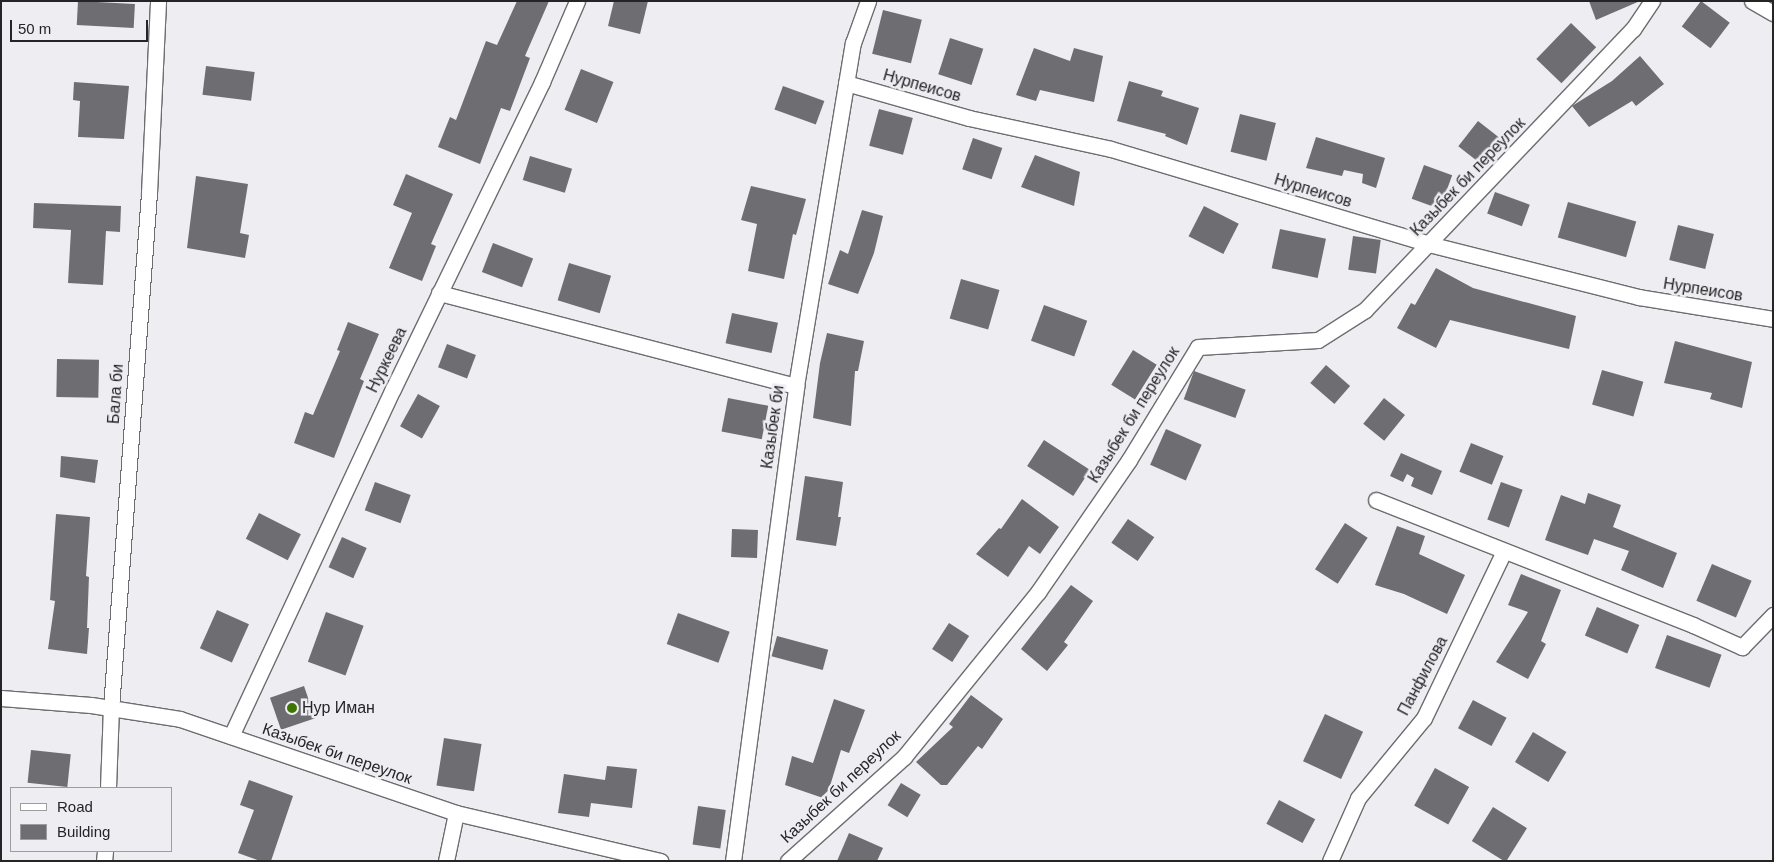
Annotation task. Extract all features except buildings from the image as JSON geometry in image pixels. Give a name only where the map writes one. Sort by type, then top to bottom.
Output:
[{"type":"street","name":"Бала би","points":[[108,787],[111,708],[149,193],[158,1]]},
{"type":"street","name":"Нуркеева","points":[[231,736],[439,293],[542,82],[577,1]]},
{"type":"street","name":"Казыбек би","points":[[733,861],[796,386],[853,43],[868,1]]},
{"type":"street","name":"Казыбек би переулок","points":[[788,861],[904,757],[1038,592],[1129,460],[1198,347],[1318,340],[1365,310],[1626,36],[1652,1]]},
{"type":"street","points":[[1752,1],[1773,13]]},
{"type":"street","name":"Нурпеисов","points":[[846,83],[969,118],[1111,149],[1429,244],[1639,297],[1773,319]]},
{"type":"street","points":[[439,293],[796,386]]},
{"type":"street","points":[[1376,500],[1693,625],[1742,647],[1773,615]]},
{"type":"street","name":"Панфилова","points":[[1330,861],[1358,798],[1424,718],[1504,551]]},
{"type":"street","name":"Казыбек би переулок","points":[[1,698],[111,708],[180,719],[456,813],[660,861]]},
{"type":"street","points":[[446,861],[456,813]]},
{"type":"place","name":"Нур Иман","points":[[292,708]]}]
